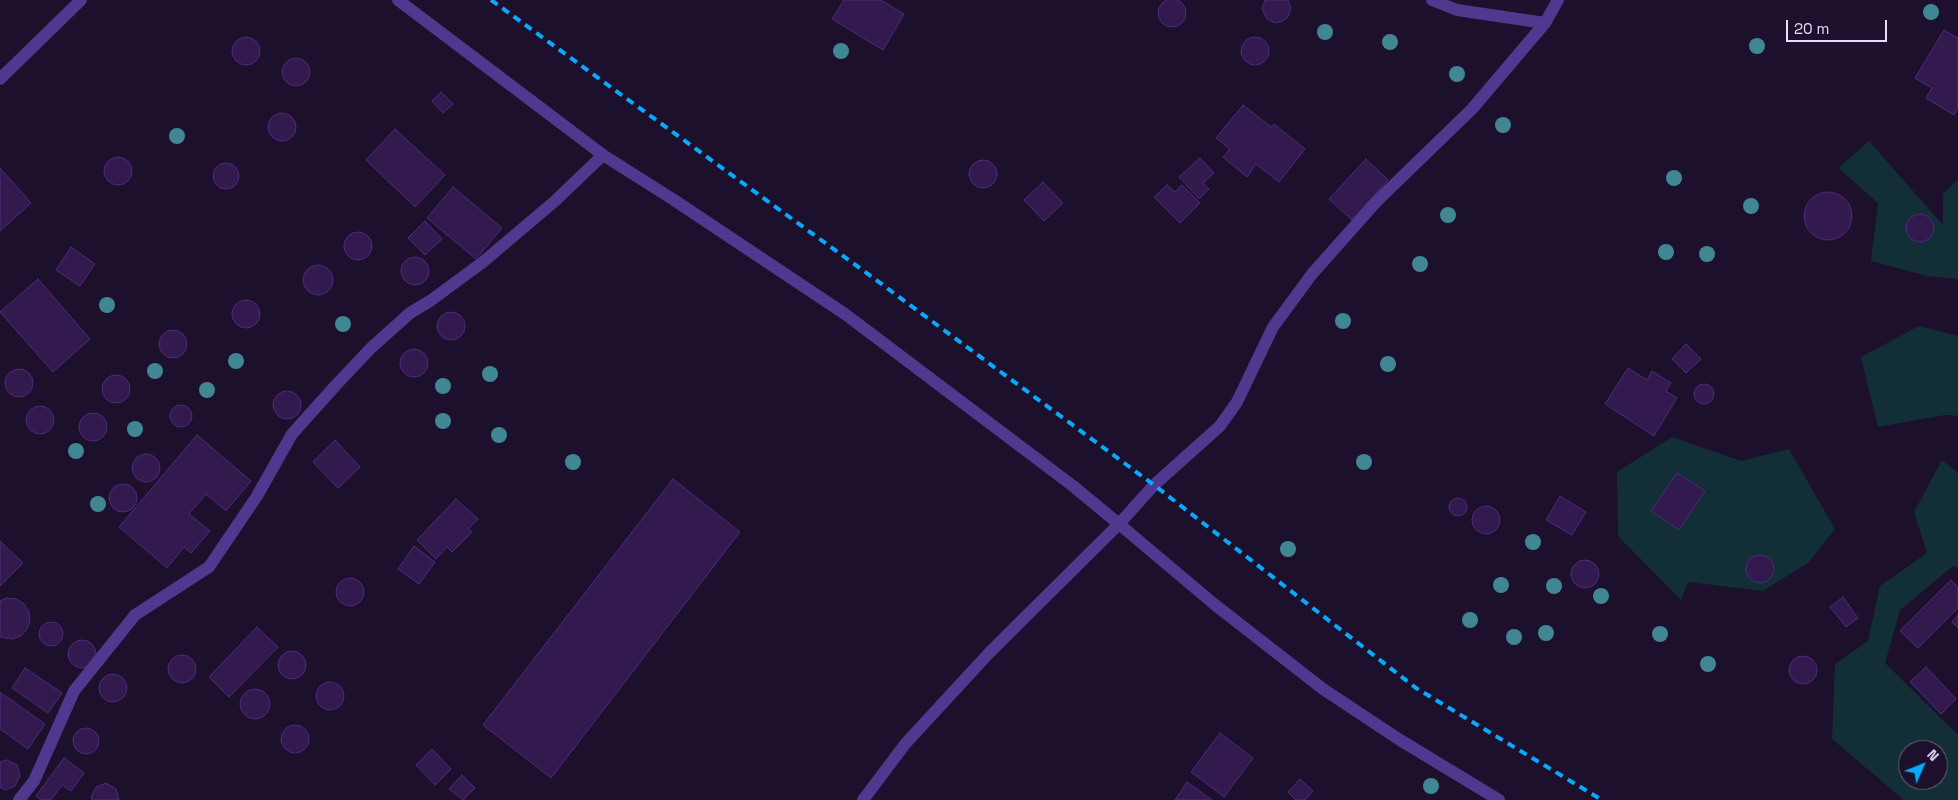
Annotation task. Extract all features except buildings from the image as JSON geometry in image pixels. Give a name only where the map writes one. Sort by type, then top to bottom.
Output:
[{"type":"street","points":[[0,79],[81,0]]},
{"type":"street","points":[[398,0],[603,155],[845,314],[1073,486],[1214,604],[1323,688],[1400,740],[1499,800]]},
{"type":"street","points":[[1432,0],[1457,10],[1544,23]]},
{"type":"street","points":[[864,800],[906,743],[990,652],[1119,524],[1154,486],[1220,426],[1237,402],[1273,327],[1344,236],[1472,108],[1544,23],[1558,0]]},
{"type":"street","points":[[19,800],[34,781],[74,691],[135,616],[209,567],[257,496],[292,434],[336,385],[371,348],[410,313],[484,262],[555,201],[603,155]]},
{"type":"shaded area","points":[[1869,141],[1943,225],[1943,194],[1958,179],[1958,279],[1927,276],[1871,261],[1878,203],[1838,168]]},
{"type":"shaded area","points":[[1919,326],[1958,336],[1958,416],[1945,415],[1878,427],[1861,357]]},
{"type":"shaded area","points":[[1672,437],[1741,461],[1789,449],[1835,529],[1808,563],[1763,591],[1688,582],[1681,600],[1618,536],[1617,472]]},
{"type":"shaded area","points":[[1942,460],[1958,473],[1958,568],[1953,566],[1900,610],[1885,663],[1958,735],[1958,800],[1904,800],[1832,739],[1835,664],[1868,641],[1880,586],[1927,553],[1914,512]]},
{"type":"railway","points":[[491,0],[1154,485],[1416,688],[1602,800]]}]
